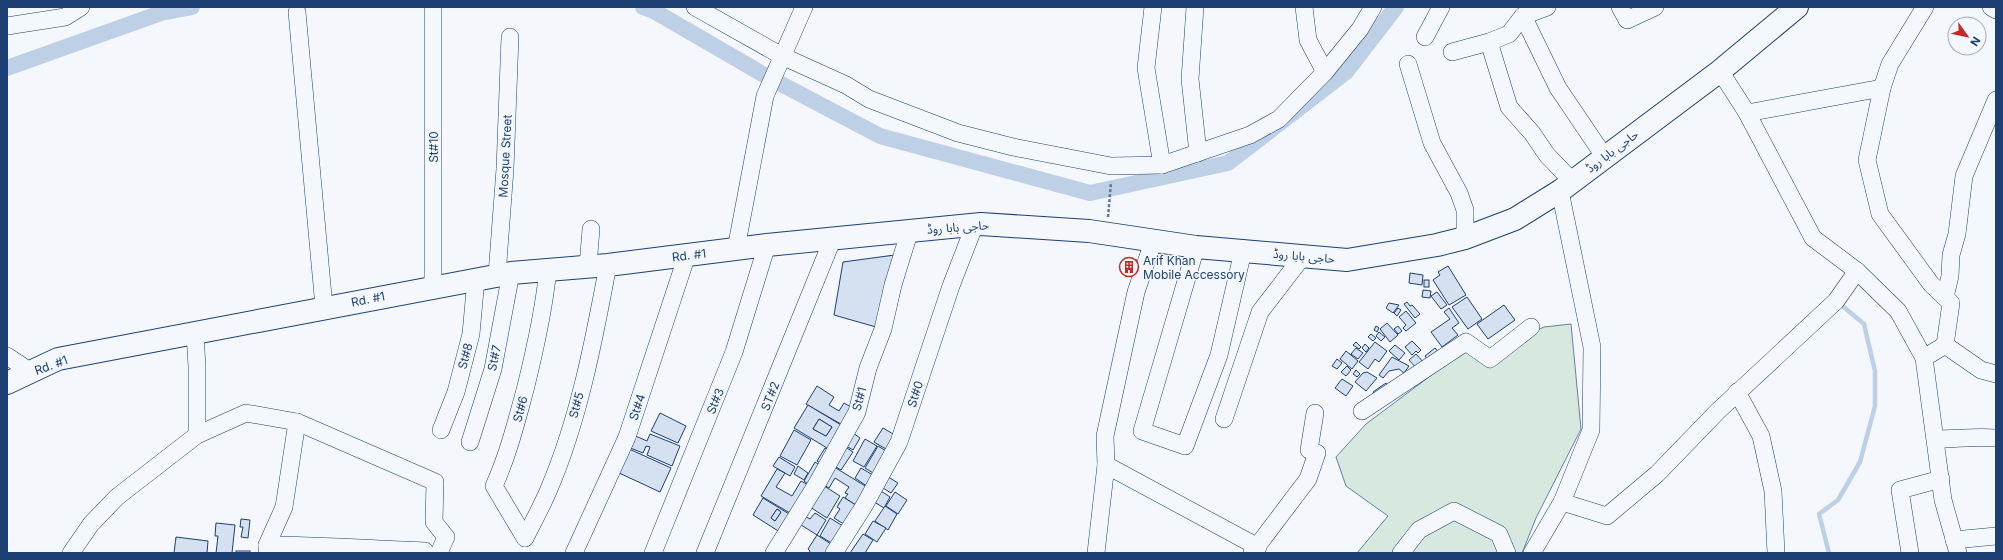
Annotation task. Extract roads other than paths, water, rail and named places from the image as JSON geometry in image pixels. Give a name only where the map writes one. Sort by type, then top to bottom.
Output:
[{"type":"main road","name":"حاجی بابا روڈ","points":[[736,249],[975,224],[1089,231],[1153,242],[1196,247],[1347,260],[1465,238],[1515,219],[1566,186],[1604,156],[1720,71],[1798,7]]},
{"type":"main road","name":"Rd. #1","points":[[7,383],[58,360],[433,286],[548,269],[598,266],[736,249]]},
{"type":"street","points":[[7,26],[81,7]]},
{"type":"street","name":"St#10","points":[[433,7],[433,286]]},
{"type":"street","points":[[695,7],[781,58],[846,85],[869,99],[958,133],[1013,148],[1104,165],[1162,164],[1250,135],[1279,118],[1325,72],[1360,30],[1373,7]]},
{"type":"street","points":[[736,249],[764,100],[804,7]]},
{"type":"street","points":[[1153,7],[1146,68],[1162,164]]},
{"type":"street","points":[[1195,7],[1190,79],[1198,153]]},
{"type":"street","points":[[1304,7],[1308,40],[1325,72]]},
{"type":"street","points":[[1425,38],[1441,7]]},
{"type":"street","points":[[1452,52],[1489,42],[1509,34],[1523,16],[1547,7]]},
{"type":"street","points":[[1620,7],[1627,20],[1655,7]]},
{"type":"street","points":[[1925,7],[1890,64],[1882,88],[1867,160],[1880,214],[1931,284],[1951,303],[1945,345]]},
{"type":"street","points":[[1991,7],[1996,10]]},
{"type":"street","points":[[297,12],[324,307]]},
{"type":"street","points":[[1523,16],[1558,88],[1604,156]]},
{"type":"street","name":"Mosque Street","points":[[495,276],[505,169],[510,37]]},
{"type":"street","points":[[1489,42],[1510,107],[1532,133],[1566,186],[1592,347],[1591,430],[1562,502],[1532,553]]},
{"type":"street","points":[[1408,64],[1432,143],[1460,193],[1465,210],[1465,238]]},
{"type":"street","points":[[1720,71],[1747,113],[1813,238],[1857,271],[1898,311],[1924,358],[1943,500],[1956,546],[1996,536]]},
{"type":"street","points":[[1747,113],[1882,88]]},
{"type":"street","points":[[1945,297],[1950,276],[1951,255],[1957,234],[1964,176],[1996,100]]},
{"type":"street","name":"St#0","points":[[834,553],[864,506],[899,442],[951,286],[975,224]]},
{"type":"street","name":"St#5","points":[[525,538],[549,489],[575,414],[601,305],[598,266],[591,229]]},
{"type":"street","name":"St#1","points":[[774,553],[818,482],[857,412],[868,368],[883,329],[890,298],[910,230]]},
{"type":"street","name":"ST#2","points":[[705,553],[795,335],[833,238]]},
{"type":"street","points":[[1096,553],[1106,465],[1105,436],[1136,292],[1153,242]]},
{"type":"street","name":"St#3","points":[[653,553],[734,352],[767,245]]},
{"type":"street","points":[[1196,247],[1142,431],[1185,446],[1219,355],[1244,251]]},
{"type":"street","name":"St#4","points":[[574,553],[627,437],[687,255]]},
{"type":"street","points":[[1224,419],[1260,312],[1303,256]]},
{"type":"street","name":"St#6","points":[[525,538],[494,486],[503,466],[518,417],[536,346],[545,299],[548,269]]},
{"type":"street","points":[[1562,502],[1608,516],[1657,474],[1737,392],[1783,352],[1836,301],[1857,271]]},
{"type":"street","name":"St#8","points":[[441,430],[456,392],[471,334],[495,276]]},
{"type":"street","name":"St#7","points":[[470,442],[493,369],[495,276]]},
{"type":"street","points":[[1362,411],[1466,342],[1490,359],[1531,327]]},
{"type":"street","points":[[194,333],[197,367],[196,435]]},
{"type":"street","points":[[1924,358],[1945,345]]},
{"type":"street","points":[[1945,345],[1981,370],[1996,374]]},
{"type":"street","points":[[7,356],[31,372]]},
{"type":"street","points":[[1737,392],[1761,436],[1773,491],[1776,553]]},
{"type":"street","points":[[71,553],[91,524],[117,497],[196,435],[246,412],[297,422],[435,482],[434,522],[446,537],[432,552],[320,545],[267,549],[284,507],[297,422]]},
{"type":"street","points":[[1106,465],[1255,550],[1308,479],[1313,451],[1315,413]]},
{"type":"street","points":[[1936,439],[1968,439],[1978,436],[1996,438]]},
{"type":"street","points":[[1910,553],[1900,490],[1941,479]]},
{"type":"street","points":[[1401,553],[1419,530],[1454,511],[1499,534],[1507,553]]},
{"type":"waterway","points":[[7,68],[161,13],[192,7]]},
{"type":"waterway","points":[[643,7],[654,11],[766,76],[880,136],[1090,193],[1228,163],[1346,72],[1396,7]]},
{"type":"waterway","points":[[1829,553],[1819,514],[1838,500],[1860,462],[1875,406],[1875,371],[1864,324],[1839,303]]},
{"type":"place","name":"Arif Khan Mobile Accessory","points":[[1129,267]]}]
